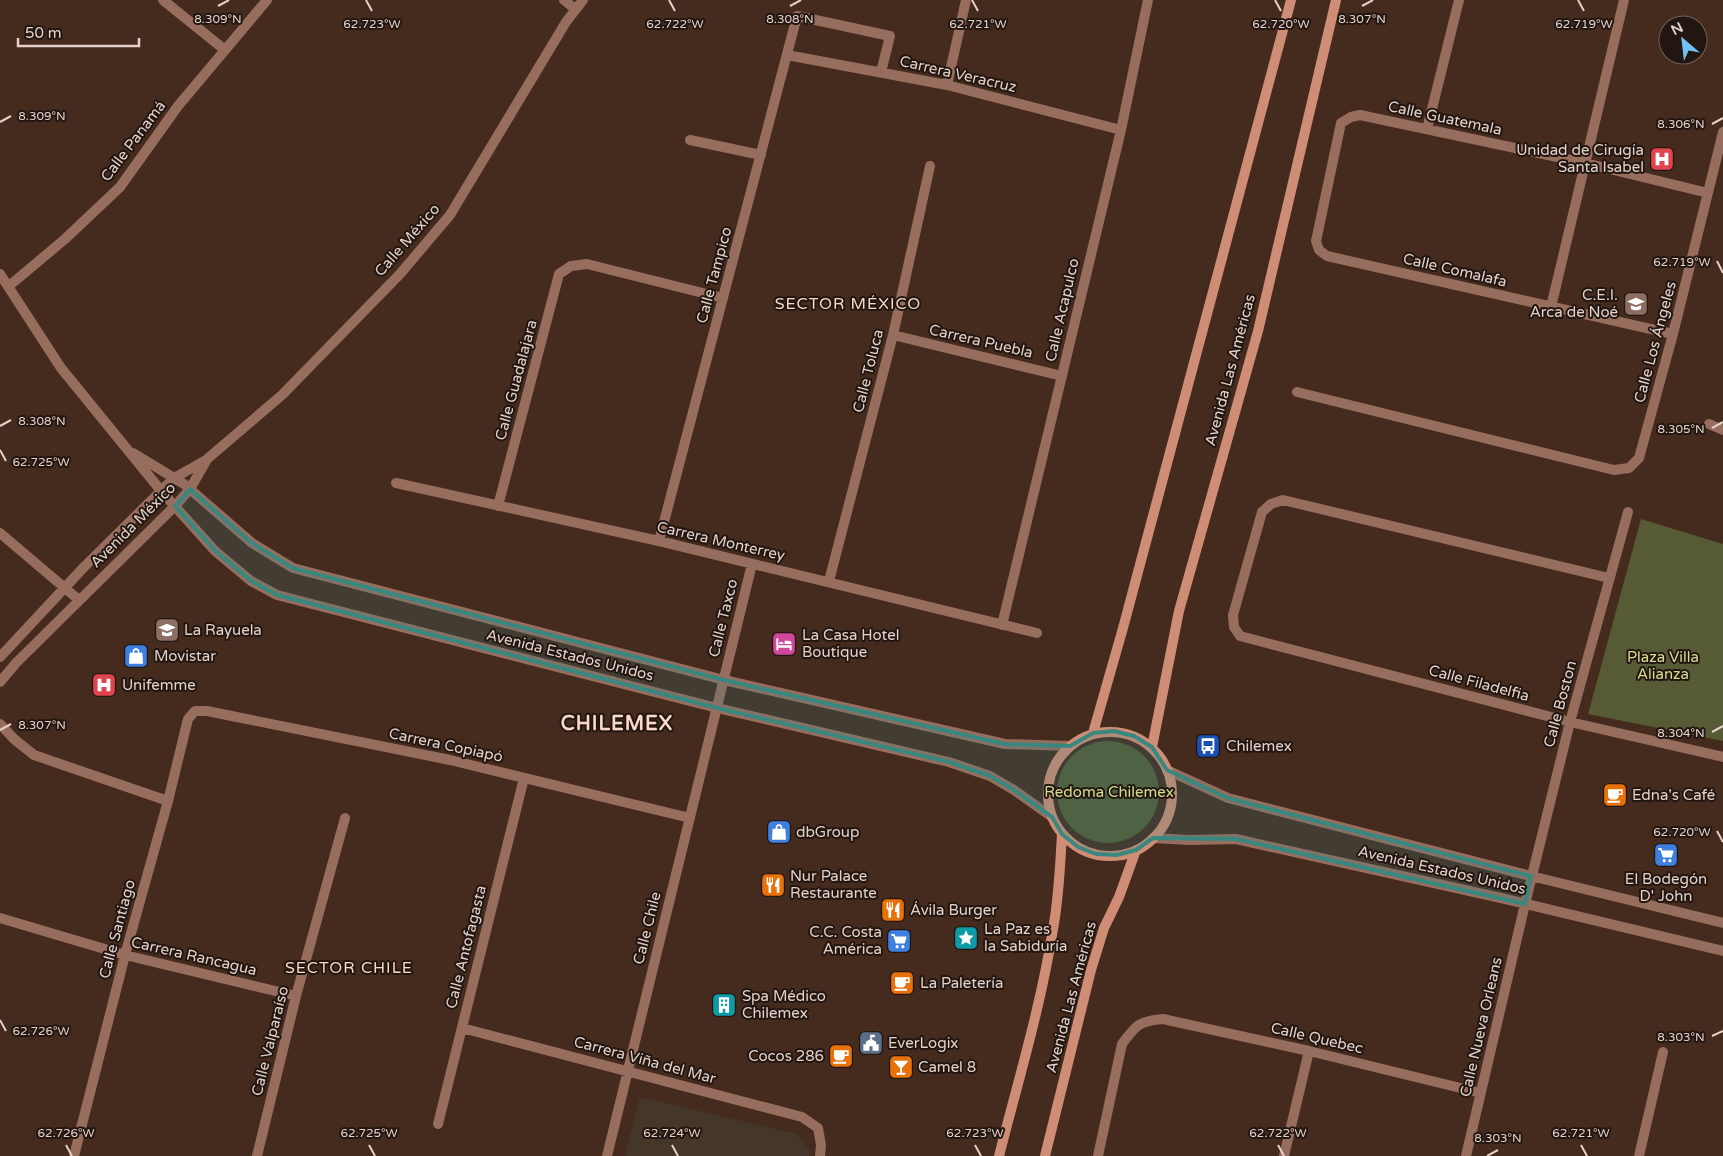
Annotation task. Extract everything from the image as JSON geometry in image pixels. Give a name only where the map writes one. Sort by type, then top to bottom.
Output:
[{"type":"main road","points":[[1093,733],[1123,628],[1290,0]]},
{"type":"main road","name":"Avenida Las Américas","points":[[1152,747],[1179,611],[1258,331],[1336,0]]},
{"type":"main road","points":[[1114,732],[1134,736],[1152,747],[1165,764],[1171,783],[1171,803],[1165,822],[1153,838],[1136,850],[1117,855],[1096,854],[1078,847],[1062,834],[1052,817],[1047,796],[1050,776],[1059,757],[1074,743],[1093,733],[1114,732]]},
{"type":"main road","name":"Avenida Las Américas","points":[[999,1156],[1053,930],[1058,899],[1062,834]]},
{"type":"main road","name":"Avenida Las Américas","points":[[1045,1156],[1091,970],[1104,928],[1119,897],[1136,850]]},
{"type":"street","points":[[163,0],[225,50]]},
{"type":"street","name":"Calle Panamá","points":[[9,286],[65,239],[120,187],[178,106],[267,0]]},
{"type":"street","points":[[564,0],[575,9]]},
{"type":"street","name":"Calle México","points":[[206,460],[282,395],[400,274],[450,215],[537,69],[575,9],[583,0]]},
{"type":"street","points":[[947,85],[966,0]]},
{"type":"street","name":"Calle Acapulco","points":[[1002,625],[1121,130],[1148,0]]},
{"type":"street","points":[[1427,129],[1459,0]]},
{"type":"street","points":[[1551,307],[1624,0]]},
{"type":"street","name":"Calle Tampico","points":[[659,542],[797,16],[890,36],[882,72]]},
{"type":"street","name":"Carrera Veracruz","points":[[787,55],[947,85],[1121,130]]},
{"type":"street","name":"Calle Guatemala","points":[[1320,250],[1316,241],[1341,123],[1351,116],[1360,115],[1585,163],[1708,193]]},
{"type":"street","name":"Calle Los Ángeles","points":[[1297,392],[1614,470],[1629,468],[1640,458],[1723,132]]},
{"type":"street","points":[[690,140],[761,155]]},
{"type":"street","name":"Calle Toluca","points":[[829,581],[893,335],[930,166]]},
{"type":"street","name":"Calle Comalafa","points":[[1320,250],[1327,256],[1673,334]]},
{"type":"street","name":"Calle Guadalajara","points":[[498,506],[560,274],[570,266],[588,264],[723,298]]},
{"type":"street","name":"Avenida Estados Unidos","points":[[0,274],[61,368],[162,492],[214,551],[251,581],[277,595],[717,708],[949,762],[990,776],[1014,790],[1052,817]]},
{"type":"street","name":"Carrera Puebla","points":[[893,335],[1062,376]]},
{"type":"street","points":[[1709,424],[1723,430]]},
{"type":"street","name":"Avenida Estados Unidos","points":[[126,449],[190,489],[252,543],[293,568],[724,680],[1005,744],[1070,746]]},
{"type":"street","name":"Avenida México","points":[[0,657],[64,588],[174,478],[206,460]]},
{"type":"street","name":"Avenida México","points":[[0,682],[16,663],[175,506],[190,489],[206,460]]},
{"type":"street","name":"Carrera Monterrey","points":[[396,483],[829,581],[1037,633]]},
{"type":"street","name":"Calle Filadelfia","points":[[1609,578],[1283,500],[1271,504],[1262,512],[1233,615],[1234,627],[1240,636],[1570,722],[1723,757]]},
{"type":"street","name":"Calle Boston","points":[[1525,904],[1570,722],[1628,512]]},
{"type":"street","points":[[0,533],[79,600]]},
{"type":"street","name":"Calle Taxco","points":[[717,708],[752,564]]},
{"type":"street","name":"Calle Chile","points":[[607,1156],[717,708]]},
{"type":"street","name":"Carrera Copiapó","points":[[195,711],[207,711],[440,758],[690,818]]},
{"type":"street","name":"Calle Santiago","points":[[74,1156],[188,719],[195,711]]},
{"type":"street","points":[[0,724],[14,739],[34,755],[168,801]]},
{"type":"street","name":"Avenida Estados Unidos","points":[[1167,770],[1228,798],[1723,923]]},
{"type":"street","name":"Calle Antofagasta","points":[[438,1124],[524,778]]},
{"type":"street","name":"Calle Valparaíso","points":[[257,1156],[296,996],[345,818]]},
{"type":"street","name":"Avenida Estados Unidos","points":[[1153,838],[1190,840],[1236,839],[1723,951]]},
{"type":"street","name":"Calle Nueva Orleans","points":[[1466,1156],[1525,904]]},
{"type":"street","name":"Carrera Rancagua","points":[[0,918],[125,955],[296,996]]},
{"type":"street","name":"Calle Quebec","points":[[1098,1156],[1122,1044],[1132,1030],[1145,1021],[1163,1019],[1481,1092]]},
{"type":"street","name":"Carrera Viña del Mar","points":[[462,1028],[802,1117],[818,1128],[822,1145],[820,1156]]},
{"type":"street","points":[[1284,1156],[1309,1051]]},
{"type":"street","points":[[1639,1156],[1662,1052]]},
{"type":"highlighted area","points":[[190,489],[252,543],[293,568],[724,680],[1005,744],[1070,746],[1093,733],[1114,731],[1134,736],[1152,747],[1167,770],[1228,798],[1531,876],[1525,904],[1236,839],[1153,838],[1136,850],[1117,855],[1096,854],[1078,847],[1062,834],[1052,817],[1014,790],[990,776],[949,762],[717,708],[277,595],[251,581],[215,551],[175,506]]},
{"type":"shaded area","points":[[640,1097],[797,1134],[811,1151],[809,1156],[625,1156]]},
{"type":"green space","name":"Plaza Villa Alianza","points":[[1641,519],[1723,544],[1723,741],[1588,714]]},
{"type":"green space","name":"Redoma Chilemex","points":[[1108,741],[1127,745],[1144,756],[1155,773],[1159,792],[1155,811],[1144,828],[1127,839],[1108,843],[1089,839],[1072,828],[1061,811],[1057,792],[1061,773],[1072,756],[1089,745]]},
{"type":"place","name":"Unidad de Cirugía Santa Isabel","points":[[1662,159]]},
{"type":"place","name":"C.E.I. Arca de Noé","points":[[1636,304]]},
{"type":"place","name":"La Rayuela","points":[[167,630]]},
{"type":"place","name":"La Casa Hotel Boutique","points":[[784,644]]},
{"type":"place","name":"Movistar","points":[[136,656]]},
{"type":"place","name":"Unifemme","points":[[104,685]]},
{"type":"place","name":"Chilemex","points":[[1208,746]]},
{"type":"place","name":"Edna's Café","points":[[1615,795]]},
{"type":"place","name":"dbGroup","points":[[779,832]]},
{"type":"place","name":"El Bodegón D' John","points":[[1666,855]]},
{"type":"place","name":"Nur Palace Restaurante","points":[[773,885]]},
{"type":"place","name":"Ávila Burger","points":[[893,910]]},
{"type":"place","name":"La Paz es la Sabiduría","points":[[966,938]]},
{"type":"place","name":"C.C. Costa América","points":[[899,941]]},
{"type":"place","name":"La Paletería","points":[[902,983]]},
{"type":"place","name":"Spa Médico Chilemex","points":[[724,1005]]},
{"type":"place","name":"EverLogix","points":[[871,1043]]},
{"type":"place","name":"Cocos 286","points":[[841,1056]]},
{"type":"place","name":"Camel 8","points":[[901,1067]]},
{"type":"district","name":"SECTOR MÉXICO","points":[[848,304]]},
{"type":"district","name":"CHILEMEX","points":[[617,724]]},
{"type":"district","name":"SECTOR CHILE","points":[[349,968]]}]
